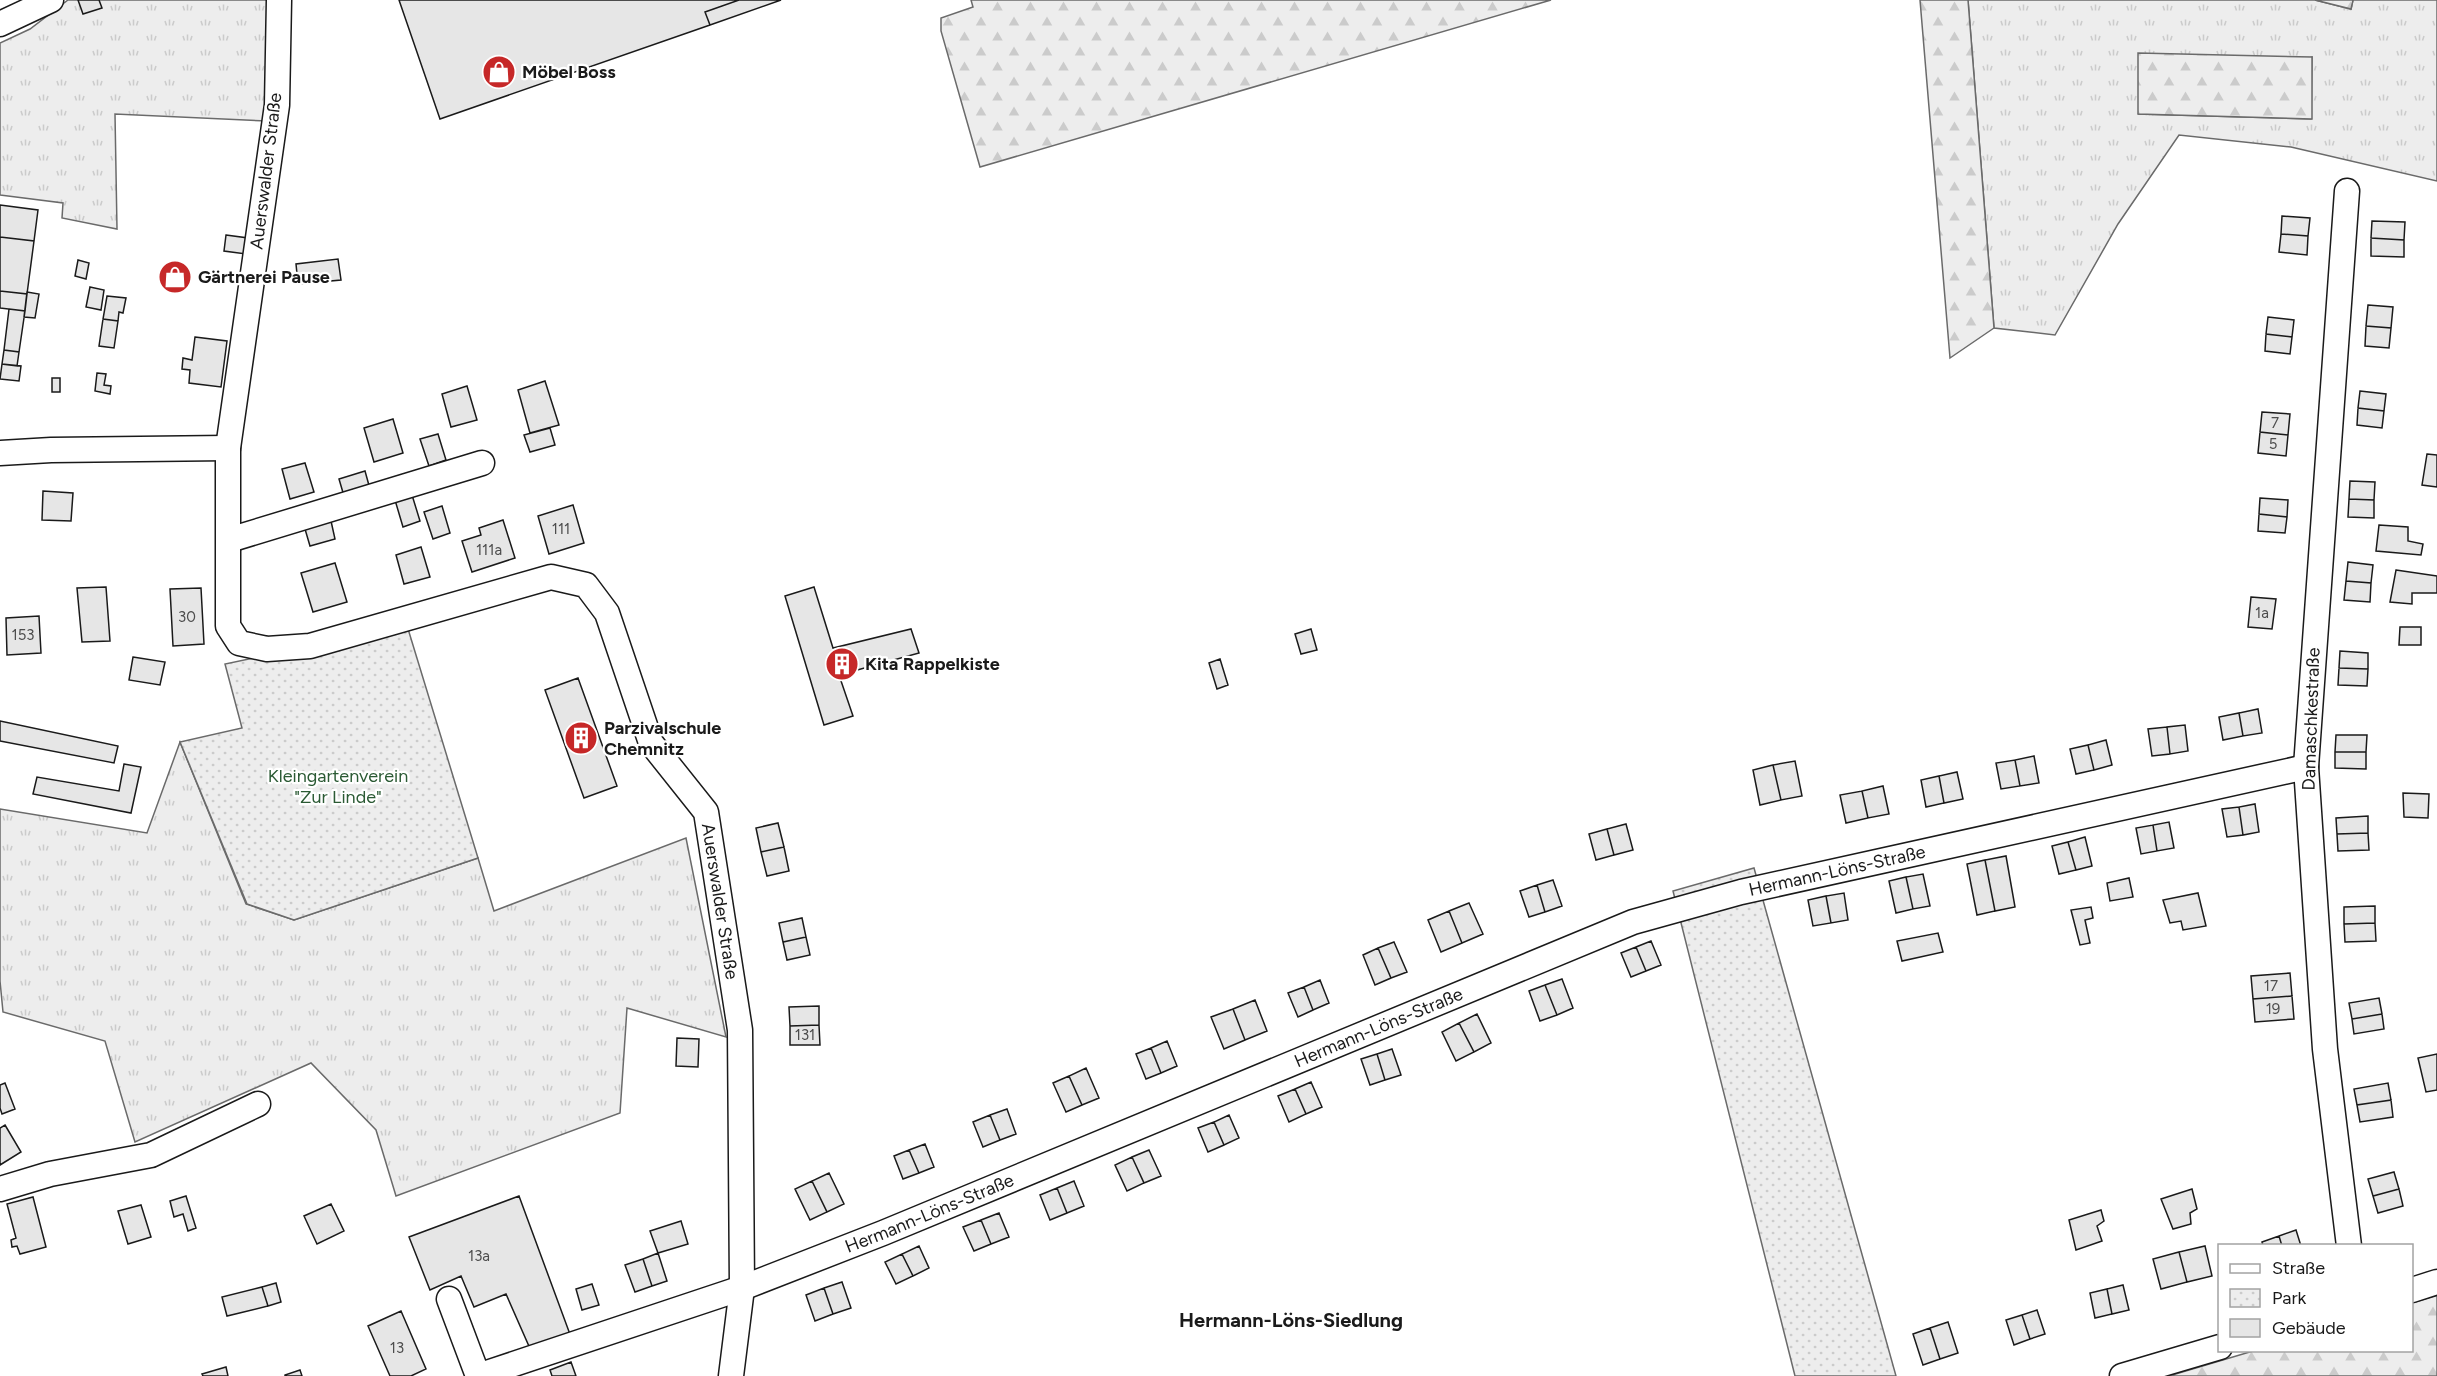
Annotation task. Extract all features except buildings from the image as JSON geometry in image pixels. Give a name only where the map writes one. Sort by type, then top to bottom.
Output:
[{"type":"street","points":[[0,24],[51,0]]},
{"type":"street","name":"Auerswalder Straße","points":[[279,0],[277,105],[228,448],[228,626],[239,643],[267,649],[310,646],[551,577],[586,585],[607,612],[651,743],[706,812],[740,1030],[742,1288],[731,1376]]},
{"type":"street","name":"Damaschkestraße","points":[[2347,191],[2306,767],[2325,1049],[2349,1244]]},
{"type":"street","points":[[0,453],[51,450],[228,448]]},
{"type":"street","points":[[229,540],[482,463]]},
{"type":"street","name":"Hermann-Löns-Straße","points":[[478,1376],[742,1288],[883,1233],[1633,922],[1741,892],[2306,767]]},
{"type":"street","points":[[0,1189],[50,1174],[151,1155],[258,1104]]},
{"type":"street","points":[[2413,1290],[2437,1282]]},
{"type":"street","points":[[449,1299],[478,1376]]},
{"type":"street","points":[[2122,1376],[2218,1348]]},
{"type":"green space","points":[[68,0],[271,0],[267,121],[115,114],[117,229],[62,218],[63,203],[0,195],[0,43],[30,29]]},
{"type":"green space","points":[[971,0],[1551,0],[980,167],[941,31],[941,18],[973,7]]},
{"type":"green space","points":[[1920,0],[1968,0],[1994,328],[1950,358]]},
{"type":"green space","points":[[1968,0],[2315,0],[2351,9],[2353,0],[2437,0],[2437,181],[2291,147],[2179,135],[2118,224],[2055,335],[1994,328]],"holes":[[[2312,57],[2311,119],[2138,114]]]},
{"type":"green space","points":[[2315,0],[2353,0],[2351,9]]},
{"type":"green space","points":[[2138,53],[2312,57],[2312,119],[2138,114]]},
{"type":"green space","name":"Kleingartenverein \"Zur Linde\"","points":[[405,619],[478,858],[294,920],[247,904],[180,742],[242,728],[225,664],[310,646]]},
{"type":"green space","points":[[180,742],[246,904],[294,920],[478,858],[494,911],[686,838],[726,1037],[627,1008],[620,1113],[396,1196],[376,1130],[311,1063],[135,1142],[105,1041],[3,1012],[0,981],[0,809],[147,833]]},
{"type":"green space","points":[[1754,868],[1896,1376],[1795,1376],[1673,891]]},
{"type":"green space","points":[[2437,1295],[2437,1376],[2169,1376],[2250,1352],[2413,1352],[2413,1303]]},
{"type":"place","name":"Möbel Boss","points":[[499,72]]},
{"type":"place","name":"Gärtnerei Pause","points":[[175,277]]},
{"type":"place","name":"Kita Rappelkiste","points":[[842,664]]},
{"type":"place","name":"Parzivalschule Chemnitz","points":[[581,738]]},
{"type":"district","name":"Hermann-Löns-Siedlung","points":[[1291,1320]]}]
